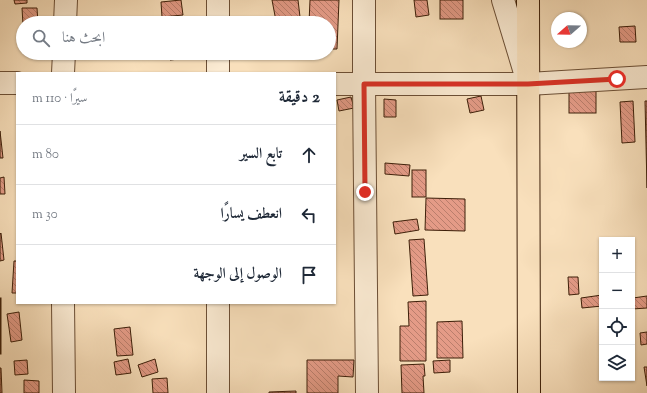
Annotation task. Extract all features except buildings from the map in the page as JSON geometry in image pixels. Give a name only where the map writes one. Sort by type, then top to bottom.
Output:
[{"type":"main road","points":[[528,0],[529,393]]},
{"type":"street","points":[[65,16],[66,0]]},
{"type":"street","points":[[218,0],[218,16]]},
{"type":"street","points":[[364,0],[367,393]]},
{"type":"street","points":[[503,0],[528,84]]},
{"type":"street","points":[[63,72],[64,60]]},
{"type":"street","points":[[218,60],[218,72]]},
{"type":"street","points":[[336,84],[528,84],[647,77]]},
{"type":"street","points":[[0,83],[16,83]]},
{"type":"street","points":[[63,304],[64,393]]},
{"type":"street","points":[[218,304],[218,393]]},
{"type":"route","points":[[365,192],[364,84],[528,84],[617,79]]}]
